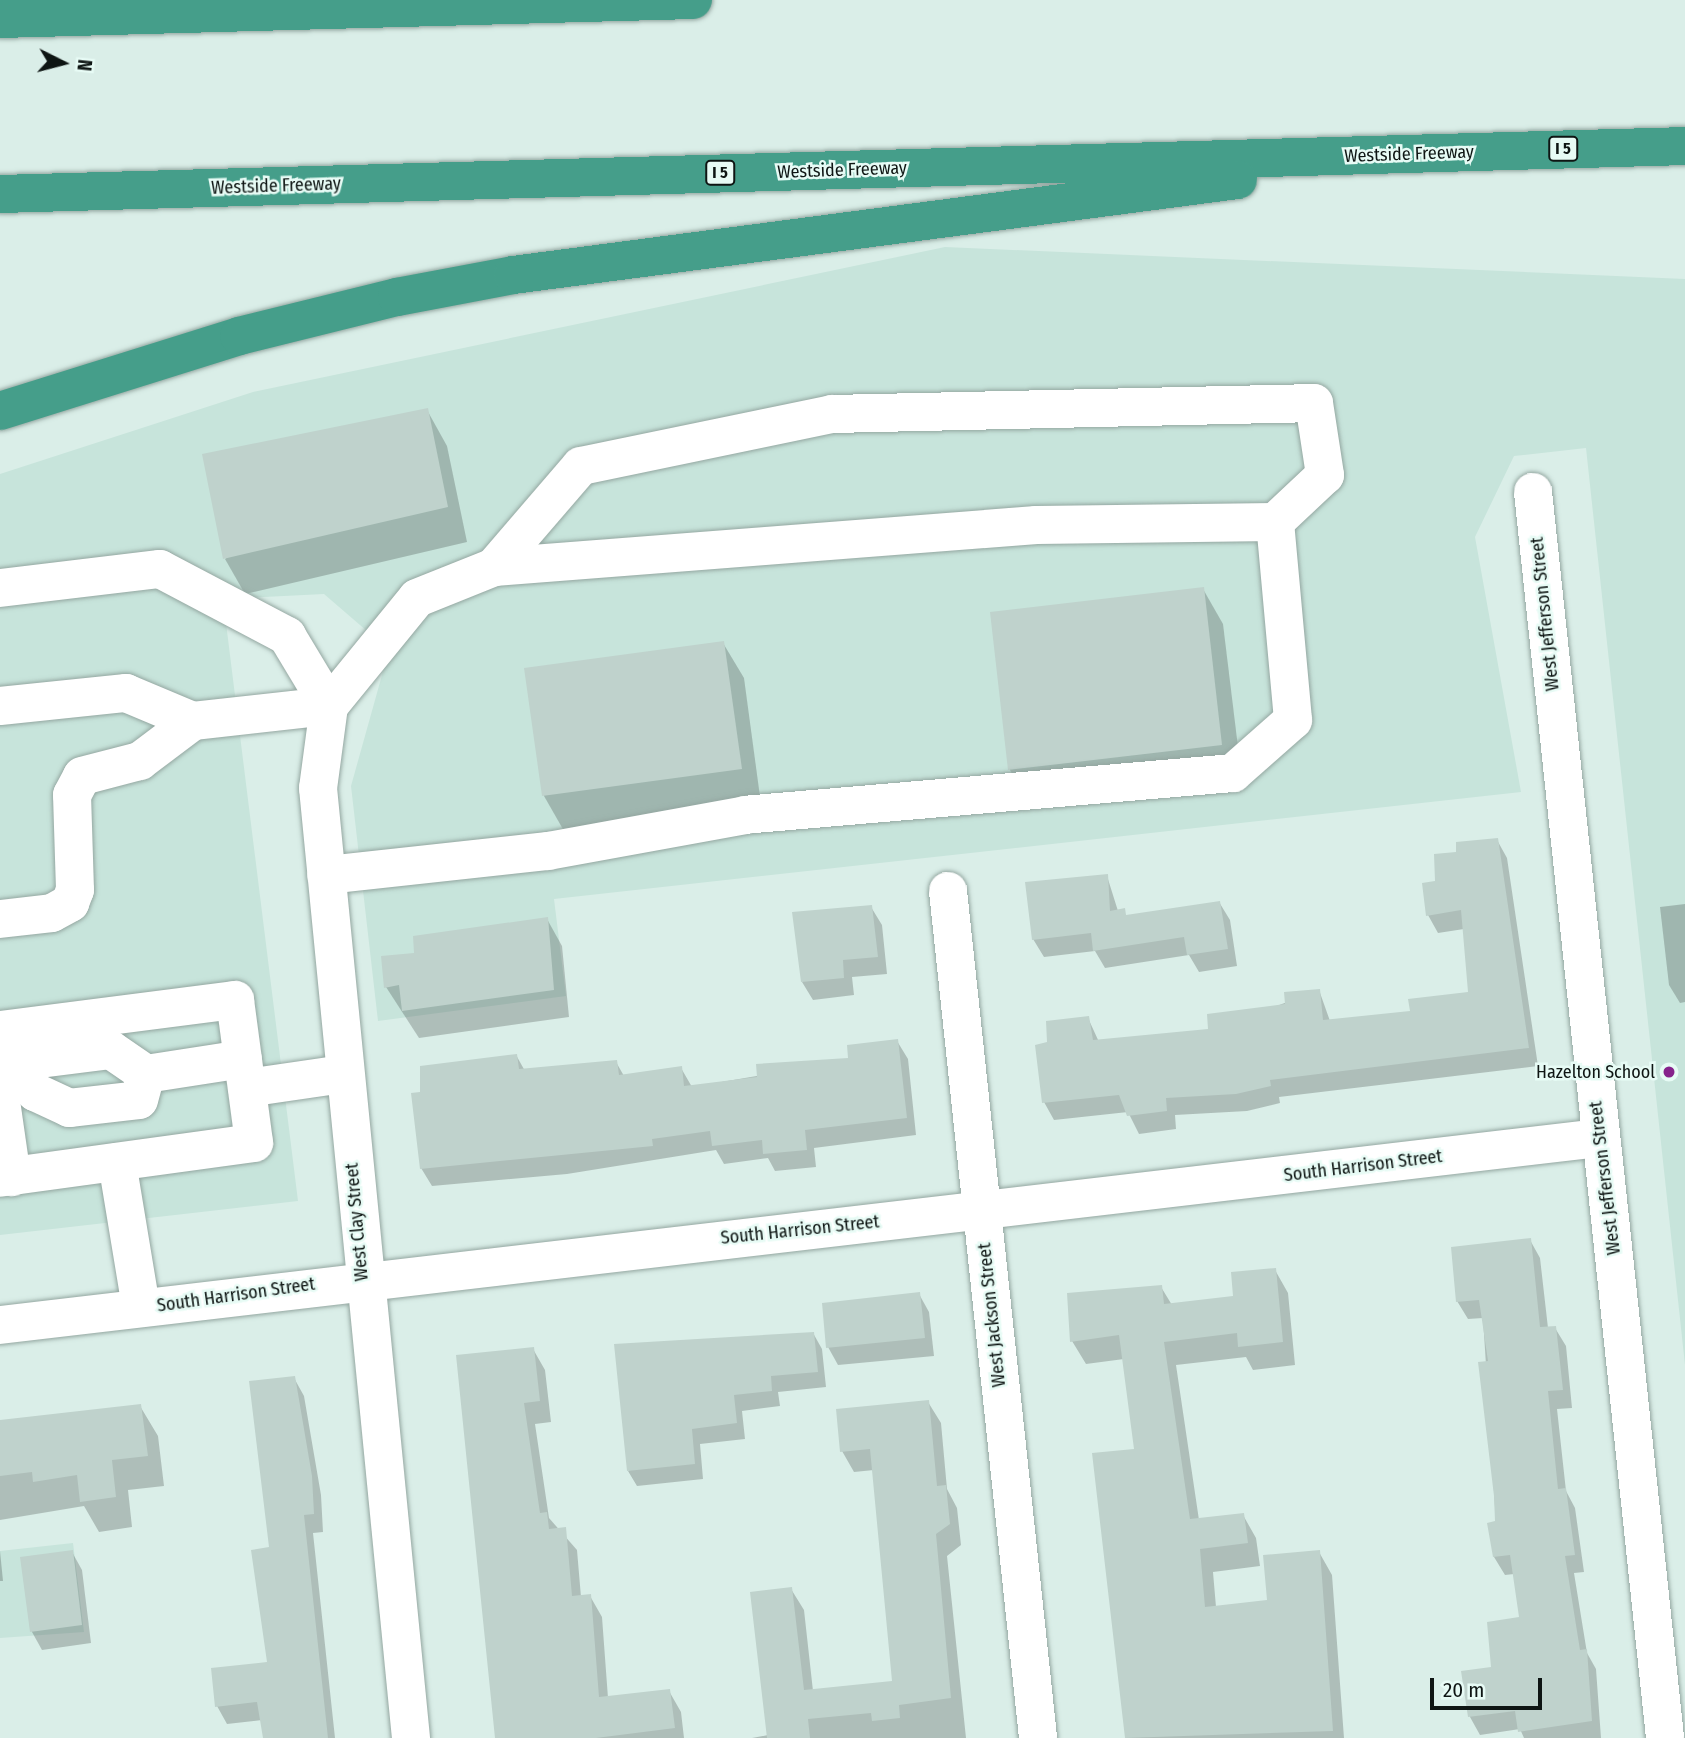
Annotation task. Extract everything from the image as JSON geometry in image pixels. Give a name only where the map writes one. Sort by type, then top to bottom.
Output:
[{"type":"highway","points":[[0,19],[692,0]]},
{"type":"highway","name":"Westside Freeway","points":[[0,194],[1685,146]]},
{"type":"highway","points":[[0,411],[239,336],[500,277],[1441,153]]},
{"type":"street","points":[[0,706],[126,693],[193,720],[330,706],[417,598],[494,567],[1036,525],[1275,522],[1325,475],[1314,403],[832,414],[581,467],[494,567]]},
{"type":"street","name":"West Jefferson Street","points":[[1533,492],[1665,1738]]},
{"type":"street","points":[[326,875],[548,851],[746,816],[1233,773],[1293,720],[1275,522]]},
{"type":"street","points":[[0,588],[160,569],[287,636],[330,706]]},
{"type":"street","name":"West Clay Street","points":[[330,706],[318,788],[362,1278],[411,1738]]},
{"type":"street","points":[[0,919],[52,914],[70,903],[75,890],[75,786],[96,768],[140,761],[193,720]]},
{"type":"street","name":"West Jackson Street","points":[[948,891],[1038,1738]]},
{"type":"street","points":[[235,1000],[254,1143],[6,1177],[2,1063],[235,1000]]},
{"type":"street","points":[[2,1063],[111,1050],[146,1074],[344,1074]]},
{"type":"street","points":[[2,1063],[35,1092],[69,1108],[139,1100],[146,1074]]},
{"type":"street","name":"South Harrison Street","points":[[0,1325],[362,1278],[1600,1138]]},
{"type":"street","points":[[117,1162],[141,1307]]},
{"type":"shaded area","points":[[945,247],[1685,279],[1685,1365],[1586,448],[1514,456],[1475,537],[1521,792],[554,899],[566,996],[378,1021],[351,786],[389,650],[324,594],[223,599],[298,1201],[0,1235],[0,474],[253,392]]},
{"type":"shaded area","points":[[73,1543],[84,1632],[0,1638],[0,1551]]},
{"type":"building","points":[[428,408],[448,507],[223,559],[202,454]]},
{"type":"building","points":[[1204,587],[1222,745],[1008,770],[990,612]]},
{"type":"building","points":[[724,641],[742,769],[542,796],[524,668]]},
{"type":"building","points":[[1498,838],[1529,1048],[1270,1080],[1271,1086],[1236,1094],[1166,1098],[1167,1111],[1127,1116],[1119,1095],[1042,1103],[1035,1045],[1047,1042],[1046,1021],[1089,1016],[1093,1040],[1208,1029],[1207,1014],[1285,1004],[1284,992],[1320,989],[1323,1020],[1410,1011],[1408,999],[1468,992],[1461,910],[1426,916],[1422,883],[1435,881],[1434,854],[1456,852],[1456,842]]},
{"type":"building","points":[[1108,874],[1110,911],[1125,908],[1126,915],[1220,901],[1228,949],[1187,955],[1184,937],[1093,951],[1091,933],[1032,940],[1025,882]]},
{"type":"building","points":[[872,905],[878,957],[843,960],[844,978],[801,982],[792,912]]},
{"type":"building","points":[[548,917],[554,990],[402,1011],[399,985],[384,988],[381,956],[414,953],[413,936]]},
{"type":"building","points":[[898,1039],[907,1118],[805,1130],[807,1150],[763,1154],[762,1140],[712,1146],[710,1131],[652,1139],[653,1146],[420,1169],[411,1093],[420,1092],[420,1066],[517,1054],[519,1069],[617,1060],[619,1075],[682,1066],[684,1086],[757,1077],[756,1064],[848,1058],[847,1045]]},
{"type":"building","points":[[1531,1238],[1540,1327],[1556,1326],[1563,1390],[1548,1391],[1558,1489],[1566,1488],[1575,1555],[1565,1556],[1580,1650],[1587,1649],[1592,1721],[1518,1732],[1515,1711],[1468,1717],[1461,1671],[1491,1667],[1487,1622],[1519,1617],[1510,1555],[1493,1557],[1487,1523],[1495,1521],[1478,1362],[1488,1361],[1479,1300],[1456,1302],[1451,1247]]},
{"type":"building","points":[[1276,1268],[1283,1342],[1238,1347],[1237,1333],[1164,1342],[1190,1519],[1244,1513],[1248,1543],[1200,1549],[1205,1607],[1267,1600],[1263,1555],[1320,1550],[1333,1731],[1125,1738],[1092,1453],[1134,1449],[1119,1335],[1070,1342],[1067,1293],[1162,1285],[1164,1304],[1233,1296],[1231,1272]]},
{"type":"building","points":[[920,1292],[925,1338],[826,1348],[822,1303]]},
{"type":"building","points":[[814,1332],[818,1372],[771,1376],[772,1391],[734,1395],[737,1423],[692,1429],[695,1464],[627,1471],[614,1344]]},
{"type":"building","points":[[534,1347],[540,1401],[524,1403],[540,1513],[547,1512],[549,1529],[566,1527],[572,1596],[591,1594],[599,1697],[670,1689],[675,1728],[596,1738],[495,1738],[456,1355]]},
{"type":"building","points":[[295,1376],[312,1476],[314,1514],[304,1515],[328,1738],[263,1738],[257,1702],[215,1707],[211,1668],[267,1662],[251,1550],[269,1547],[249,1381]]},
{"type":"building","points":[[929,1400],[937,1486],[946,1485],[950,1524],[936,1534],[951,1698],[899,1705],[900,1718],[872,1721],[871,1713],[808,1719],[810,1738],[767,1738],[750,1592],[792,1587],[804,1690],[892,1681],[870,1449],[840,1452],[836,1409]]},
{"type":"building","points":[[141,1404],[148,1456],[112,1460],[116,1497],[80,1502],[77,1475],[33,1482],[32,1472],[0,1476],[0,1420]]},
{"type":"building","points":[[73,1550],[82,1625],[30,1632],[20,1557]]},
{"type":"place","name":"Hazelton School","points":[[1669,1072]]}]
